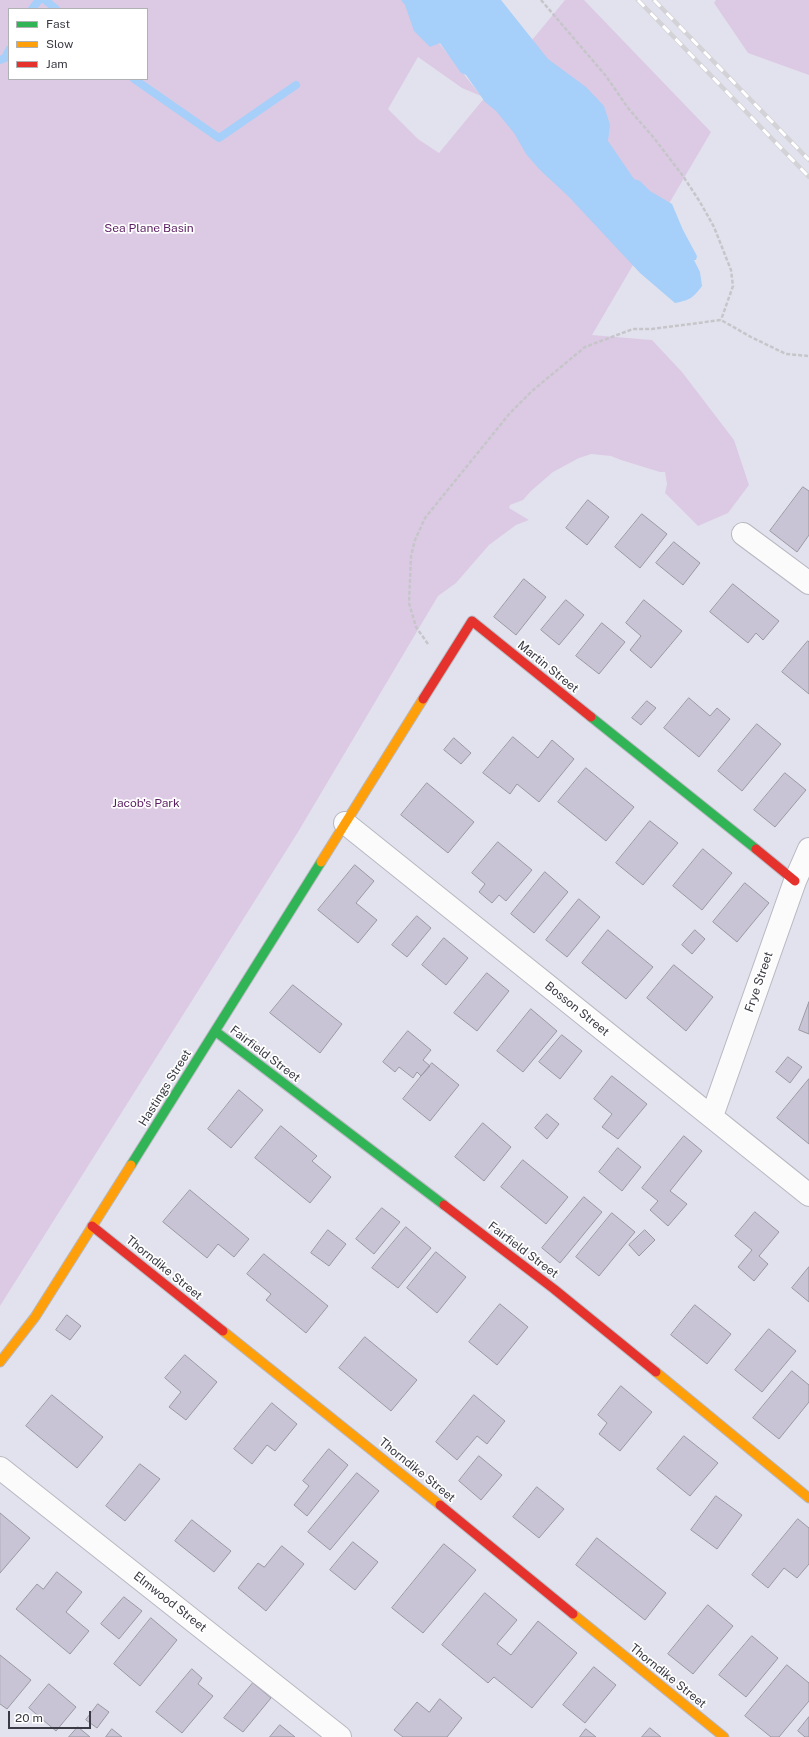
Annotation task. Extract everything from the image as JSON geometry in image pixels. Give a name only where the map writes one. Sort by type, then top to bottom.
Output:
[{"type":"street","points":[[743,534],[809,583]]},
{"type":"street","name":"Martin Street","points":[[345,824],[472,621],[795,881]]},
{"type":"street","name":"Hastings Street","points":[[0,1362],[35,1317],[345,824]]},
{"type":"street","name":"Bosson Street","points":[[345,824],[809,1195]]},
{"type":"street","name":"Frye Street","points":[[712,1116],[795,881],[809,849]]},
{"type":"street","name":"Fairfield Street","points":[[214,1031],[554,1289],[809,1498]]},
{"type":"street","name":"Thorndike Street","points":[[92,1226],[379,1454],[724,1737]]},
{"type":"street","name":"Elmwood Street","points":[[0,1468],[340,1737]]},
{"type":"path","points":[[541,0],[606,76],[628,108],[654,138],[683,176],[704,208],[714,227],[731,270],[733,286],[721,320]]},
{"type":"path","points":[[447,662],[433,650],[416,627],[409,602],[411,556],[415,540],[425,518],[510,413],[532,391],[585,347],[633,329],[652,329],[721,320],[786,354],[809,356]]},
{"type":"green space","points":[[0,0],[453,0],[432,34],[481,96],[462,88],[418,57],[388,109],[418,139],[439,153],[565,0],[584,0],[711,132],[592,335],[652,340],[682,372],[734,440],[749,485],[728,513],[698,526],[665,493],[667,484],[665,472],[660,472],[611,456],[591,454],[579,458],[553,472],[523,500],[510,505],[509,508],[529,520],[516,525],[489,545],[456,583],[438,596],[298,832],[0,1306]]},
{"type":"green space","points":[[716,0],[809,0],[809,75],[748,53],[714,3]]},
{"type":"water","points":[[401,0],[501,0],[548,59],[586,87],[604,106],[610,125],[608,141],[634,179],[640,181],[650,191],[672,204],[683,230],[697,256],[696,260],[694,260],[700,272],[702,286],[691,298],[675,303],[640,273],[568,196],[540,170],[526,154],[514,133],[496,111],[485,102],[466,75],[461,73],[440,43],[430,47],[414,31],[405,5]]},
{"type":"building","points":[[803,487],[809,491],[809,535],[797,552],[770,531]]},
{"type":"building","points":[[588,500],[609,517],[587,545],[566,528]]},
{"type":"building","points":[[642,514],[667,534],[640,568],[615,547]]},
{"type":"building","points":[[674,542],[700,563],[683,585],[656,563]]},
{"type":"building","points":[[524,579],[546,597],[516,635],[494,617]]},
{"type":"building","points":[[733,584],[779,621],[763,640],[756,633],[748,643],[710,612]]},
{"type":"building","points":[[566,600],[584,615],[559,645],[541,630]]},
{"type":"building","points":[[644,600],[682,631],[651,668],[630,650],[641,636],[626,623]]},
{"type":"building","points":[[602,623],[625,642],[599,674],[576,656]]},
{"type":"building","points":[[808,641],[809,642],[809,694],[782,672]]},
{"type":"building","points":[[689,698],[710,716],[717,708],[730,719],[699,757],[664,728]]},
{"type":"building","points":[[647,701],[656,708],[641,725],[632,718]]},
{"type":"building","points":[[757,724],[781,744],[742,791],[718,771]]},
{"type":"building","points":[[513,737],[538,758],[552,740],[574,759],[539,802],[517,784],[510,794],[483,773]]},
{"type":"building","points":[[454,738],[471,753],[461,764],[444,750]]},
{"type":"building","points":[[586,768],[634,807],[606,841],[558,802]]},
{"type":"building","points":[[785,773],[806,790],[775,827],[754,810]]},
{"type":"building","points":[[427,783],[474,822],[448,853],[401,815]]},
{"type":"building","points":[[650,821],[678,843],[643,885],[616,863]]},
{"type":"building","points":[[498,842],[532,870],[506,901],[499,895],[492,903],[479,892],[485,884],[472,873]]},
{"type":"building","points":[[703,849],[732,873],[702,910],[673,886]]},
{"type":"building","points":[[355,865],[374,881],[356,903],[377,920],[358,943],[318,910]]},
{"type":"building","points":[[545,872],[568,892],[534,933],[511,914]]},
{"type":"building","points":[[745,883],[769,903],[737,942],[713,922]]},
{"type":"building","points":[[579,899],[600,917],[567,957],[546,940]]},
{"type":"building","points":[[417,916],[431,928],[407,957],[392,945]]},
{"type":"building","points":[[608,930],[653,967],[626,999],[582,963]]},
{"type":"building","points":[[695,930],[705,939],[692,954],[682,945]]},
{"type":"building","points":[[444,938],[468,958],[446,985],[422,965]]},
{"type":"building","points":[[674,965],[713,997],[686,1031],[647,998]]},
{"type":"building","points":[[487,973],[509,991],[477,1031],[454,1013]]},
{"type":"building","points":[[293,985],[342,1024],[320,1053],[270,1013]]},
{"type":"building","points":[[809,1002],[809,1034],[799,1030]]},
{"type":"building","points":[[531,1009],[557,1031],[523,1072],[497,1051]]},
{"type":"building","points":[[408,1031],[431,1050],[423,1060],[430,1066],[421,1076],[417,1072],[413,1078],[399,1067],[395,1072],[383,1062]]},
{"type":"building","points":[[562,1035],[582,1051],[560,1079],[539,1062]]},
{"type":"building","points":[[788,1057],[802,1067],[790,1083],[776,1072]]},
{"type":"building","points":[[432,1063],[459,1085],[430,1121],[403,1099]]},
{"type":"building","points":[[612,1076],[647,1104],[618,1139],[602,1127],[612,1114],[594,1099]]},
{"type":"building","points":[[809,1079],[809,1144],[777,1118]]},
{"type":"building","points":[[239,1090],[263,1110],[231,1148],[208,1129]]},
{"type":"building","points":[[547,1114],[559,1124],[547,1139],[535,1128]]},
{"type":"building","points":[[483,1123],[511,1147],[484,1181],[455,1157]]},
{"type":"building","points":[[281,1126],[317,1156],[312,1161],[331,1177],[310,1203],[255,1158]]},
{"type":"building","points":[[684,1136],[702,1151],[670,1191],[687,1204],[668,1226],[650,1210],[658,1201],[642,1188]]},
{"type":"building","points":[[618,1148],[641,1167],[622,1191],[599,1172]]},
{"type":"building","points":[[523,1160],[568,1197],[546,1224],[501,1187]]},
{"type":"building","points":[[190,1190],[249,1239],[234,1257],[218,1244],[207,1258],[163,1222]]},
{"type":"building","points":[[584,1197],[602,1212],[560,1263],[542,1248]]},
{"type":"building","points":[[382,1208],[400,1222],[374,1254],[356,1239]]},
{"type":"building","points":[[755,1212],[779,1232],[759,1256],[768,1264],[754,1281],[738,1267],[752,1250],[735,1236]]},
{"type":"building","points":[[612,1213],[635,1232],[599,1276],[576,1257]]},
{"type":"building","points":[[406,1227],[431,1248],[398,1288],[372,1268]]},
{"type":"building","points":[[328,1230],[346,1244],[329,1266],[311,1253]]},
{"type":"building","points":[[645,1230],[655,1240],[639,1256],[629,1245]]},
{"type":"building","points":[[436,1252],[466,1277],[437,1313],[407,1288]]},
{"type":"building","points":[[264,1254],[328,1306],[306,1333],[266,1300],[271,1294],[247,1274]]},
{"type":"building","points":[[809,1267],[809,1302],[792,1288]]},
{"type":"building","points":[[500,1304],[528,1327],[497,1365],[469,1342]]},
{"type":"building","points":[[695,1305],[731,1334],[707,1364],[671,1335]]},
{"type":"building","points":[[67,1315],[81,1326],[70,1340],[56,1330]]},
{"type":"building","points":[[769,1329],[796,1351],[762,1392],[735,1370]]},
{"type":"building","points":[[365,1337],[417,1380],[391,1411],[339,1368]]},
{"type":"building","points":[[185,1355],[217,1382],[186,1420],[169,1407],[181,1392],[165,1378]]},
{"type":"building","points":[[792,1371],[809,1385],[809,1402],[779,1439],[753,1418]]},
{"type":"building","points":[[621,1386],[652,1412],[620,1451],[599,1434],[607,1423],[598,1415]]},
{"type":"building","points":[[52,1395],[103,1437],[77,1468],[26,1426]]},
{"type":"building","points":[[474,1395],[505,1421],[487,1444],[477,1436],[457,1460],[436,1442]]},
{"type":"building","points":[[272,1403],[297,1424],[275,1451],[267,1445],[252,1464],[234,1449]]},
{"type":"building","points":[[684,1436],[718,1463],[690,1496],[657,1469]]},
{"type":"building","points":[[329,1449],[348,1465],[307,1516],[294,1505],[309,1486],[303,1481]]},
{"type":"building","points":[[479,1456],[502,1475],[481,1500],[459,1481]]},
{"type":"building","points":[[140,1464],[160,1479],[125,1521],[106,1506]]},
{"type":"building","points":[[357,1473],[379,1491],[330,1550],[308,1532]]},
{"type":"building","points":[[537,1487],[564,1509],[539,1538],[513,1517]]},
{"type":"building","points":[[716,1496],[742,1515],[717,1549],[691,1530]]},
{"type":"building","points":[[0,1513],[30,1538],[0,1573]]},
{"type":"building","points":[[798,1519],[809,1528],[809,1564],[797,1578],[784,1568],[768,1588],[752,1575]]},
{"type":"building","points":[[192,1520],[231,1551],[214,1572],[175,1541]]},
{"type":"building","points":[[597,1538],[666,1593],[645,1620],[576,1565]]},
{"type":"building","points":[[353,1542],[378,1562],[355,1590],[330,1570]]},
{"type":"building","points":[[444,1544],[476,1570],[423,1633],[392,1608]]},
{"type":"building","points":[[282,1546],[304,1564],[266,1611],[238,1588],[258,1563],[264,1567]]},
{"type":"building","points":[[57,1572],[82,1592],[66,1612],[89,1631],[70,1654],[16,1609],[37,1584],[43,1589]]},
{"type":"building","points":[[485,1593],[517,1620],[497,1644],[511,1655],[538,1621],[577,1653],[532,1708],[494,1677],[488,1683],[442,1645]]},
{"type":"building","points":[[124,1597],[142,1611],[119,1639],[101,1624]]},
{"type":"building","points":[[708,1605],[733,1626],[693,1674],[668,1654]]},
{"type":"building","points":[[151,1618],[177,1640],[140,1686],[114,1664]]},
{"type":"building","points":[[752,1636],[778,1658],[746,1697],[719,1675]]},
{"type":"building","points":[[0,1655],[31,1680],[7,1709],[0,1704]]},
{"type":"building","points":[[787,1665],[809,1683],[809,1701],[779,1737],[771,1737],[745,1716]]},
{"type":"building","points":[[594,1667],[616,1685],[585,1723],[563,1705]]},
{"type":"building","points":[[192,1669],[202,1678],[198,1684],[213,1696],[182,1733],[156,1712]]},
{"type":"building","points":[[253,1683],[271,1698],[243,1732],[224,1718]]},
{"type":"building","points":[[49,1684],[76,1707],[56,1731],[29,1708]]},
{"type":"building","points":[[440,1699],[462,1718],[447,1737],[403,1737],[394,1730],[417,1702],[429,1712]]},
{"type":"building","points":[[98,1704],[109,1712],[97,1728],[86,1720]]},
{"type":"building","points":[[809,1717],[809,1737],[805,1737],[798,1731]]},
{"type":"building","points":[[280,1725],[295,1737],[270,1737]]},
{"type":"building","points":[[78,1727],[90,1737],[69,1737]]},
{"type":"building","points":[[650,1728],[661,1737],[642,1737]]},
{"type":"building","points":[[112,1729],[122,1737],[106,1737]]},
{"type":"building","points":[[586,1729],[596,1737],[580,1737]]},
{"type":"waterway","points":[[33,8],[39,0]]},
{"type":"waterway","points":[[45,0],[55,8]]},
{"type":"waterway","points":[[0,60],[5,58],[8,52]]},
{"type":"waterway","points":[[135,80],[219,138],[296,85]]},
{"type":"railway","points":[[638,0],[809,177]]},
{"type":"railway","points":[[654,0],[809,160]]},
{"type":"traffic: fast","points":[[591,717],[756,849]]},
{"type":"traffic: fast","points":[[131,1165],[321,862]]},
{"type":"traffic: fast","points":[[215,1031],[444,1205]]},
{"type":"traffic: slow","points":[[321,862],[423,699]]},
{"type":"traffic: slow","points":[[0,1362],[35,1317],[131,1165]]},
{"type":"traffic: slow","points":[[223,1331],[440,1505]]},
{"type":"traffic: slow","points":[[656,1372],[809,1498]]},
{"type":"traffic: slow","points":[[573,1614],[724,1737]]},
{"type":"traffic: jam","points":[[423,699],[472,621],[591,717]]},
{"type":"traffic: jam","points":[[756,849],[795,881]]},
{"type":"traffic: jam","points":[[444,1205],[554,1289],[656,1372]]},
{"type":"traffic: jam","points":[[92,1226],[223,1331]]},
{"type":"traffic: jam","points":[[440,1505],[573,1614]]},
{"type":"park label","name":"Sea Plane Basin","points":[[149,228]]},
{"type":"park label","name":"Jacob's Park","points":[[146,803]]}]
